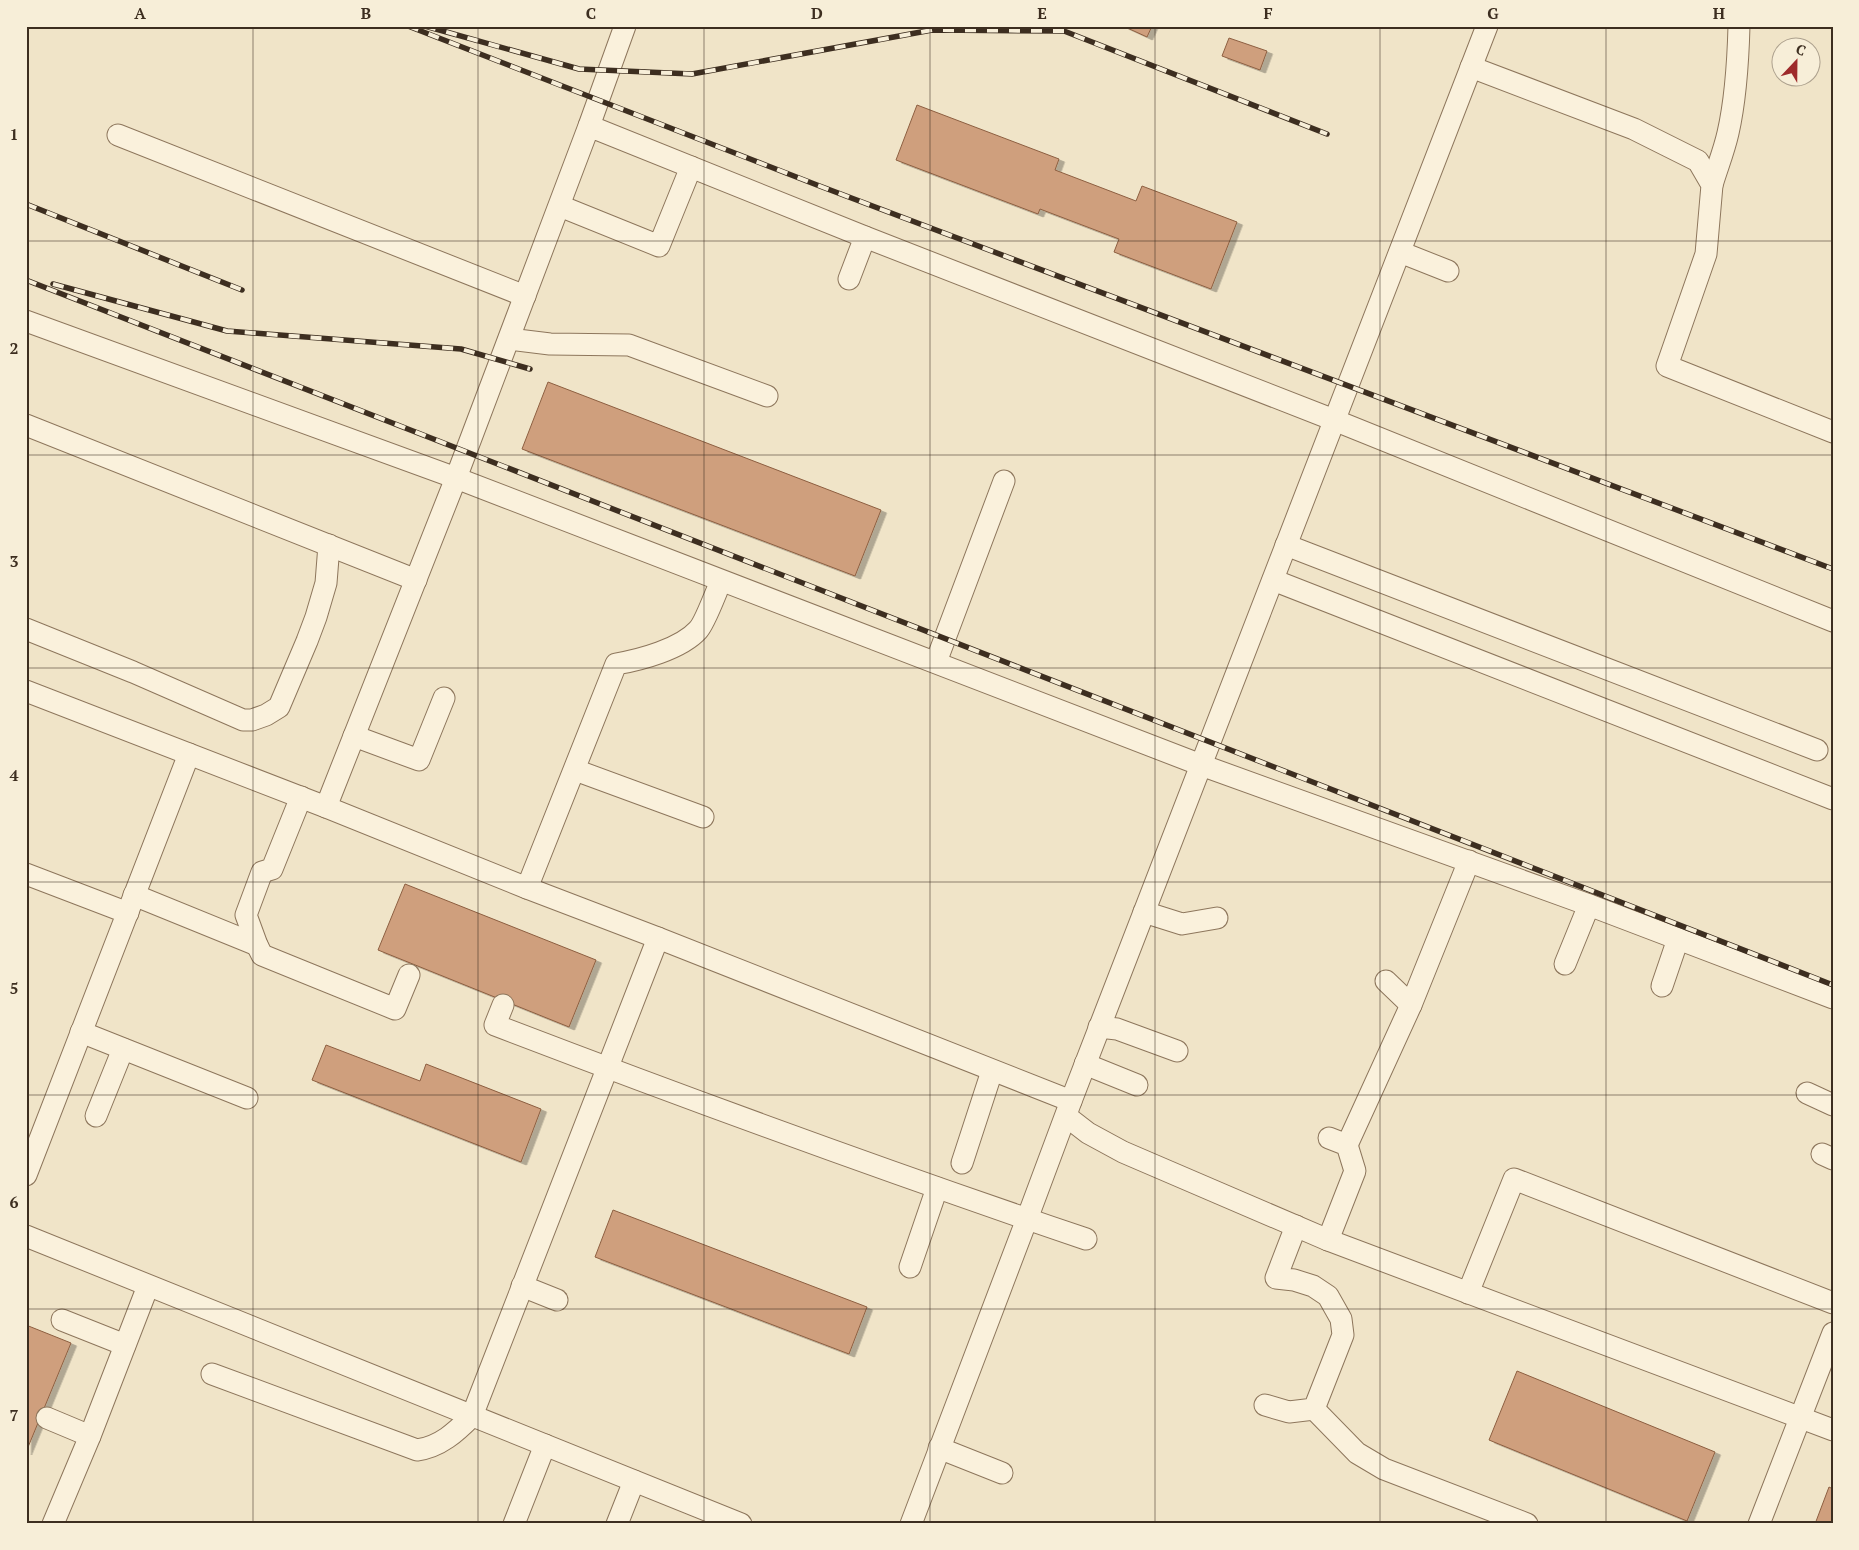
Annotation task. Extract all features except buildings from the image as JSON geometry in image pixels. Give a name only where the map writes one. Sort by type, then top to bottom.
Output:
[{"type":"lane","points":[[326,807],[456,478],[560,206],[625,26]]},
{"type":"lane","points":[[910,1524],[1099,1027],[1487,26]]},
{"type":"lane","points":[[1739,26],[1738,68],[1734,99],[1727,135],[1712,185],[1706,254],[1667,366],[1833,432]]},
{"type":"lane","points":[[1471,67],[1634,129],[1698,161],[1712,185]]},
{"type":"lane","points":[[588,126],[865,237],[1334,420],[1833,622]]},
{"type":"lane","points":[[118,135],[525,296]]},
{"type":"lane","points":[[560,206],[659,246],[691,168]]},
{"type":"lane","points":[[849,279],[865,237]]},
{"type":"lane","points":[[1400,252],[1448,271]]},
{"type":"lane","points":[[26,321],[456,478],[1201,765],[1589,905],[1833,998]]},
{"type":"lane","points":[[509,339],[550,344],[628,345],[767,396]]},
{"type":"lane","points":[[26,425],[416,580]]},
{"type":"lane","points":[[936,662],[1004,481]]},
{"type":"lane","points":[[26,630],[133,672],[243,720],[252,720],[266,715],[279,707],[316,617],[326,583],[329,545]]},
{"type":"lane","points":[[1286,545],[1817,750]]},
{"type":"lane","points":[[527,888],[616,664],[636,661],[664,651],[687,639],[698,630],[721,580]]},
{"type":"lane","points":[[1273,580],[1833,799]]},
{"type":"lane","points":[[26,691],[301,797],[992,1071],[1068,1108],[1088,1133],[1123,1152],[1328,1240],[1833,1430]]},
{"type":"lane","points":[[354,736],[418,760],[444,698]]},
{"type":"lane","points":[[26,1175],[189,754]]},
{"type":"lane","points":[[575,770],[703,818]]},
{"type":"lane","points":[[301,797],[272,870],[262,872],[246,915],[262,955],[395,1009],[409,975]]},
{"type":"lane","points":[[1328,1240],[1355,1171],[1338,1142],[1411,1005],[1469,861]]},
{"type":"lane","points":[[26,874],[131,904],[257,945]]},
{"type":"lane","points":[[1565,964],[1589,905]]},
{"type":"lane","points":[[1144,912],[1182,924],[1217,918]]},
{"type":"lane","points":[[212,1374],[416,1450],[430,1448],[456,1432],[472,1416],[658,938]]},
{"type":"lane","points":[[1662,986],[1678,939]]},
{"type":"lane","points":[[1386,980],[1411,1005]]},
{"type":"lane","points":[[503,1006],[495,1025],[936,1188],[1086,1239]]},
{"type":"lane","points":[[1099,1027],[1117,1029],[1177,1052]]},
{"type":"lane","points":[[81,1032],[247,1098]]},
{"type":"lane","points":[[96,1116],[123,1049]]},
{"type":"lane","points":[[1085,1064],[1137,1085]]},
{"type":"lane","points":[[962,1163],[992,1071]]},
{"type":"lane","points":[[1806,1093],[1833,1105]]},
{"type":"lane","points":[[1468,1293],[1514,1179],[1833,1303]]},
{"type":"lane","points":[[910,1267],[936,1188]]},
{"type":"lane","points":[[1296,1226],[1276,1278],[1294,1280],[1313,1286],[1328,1296],[1341,1319],[1344,1335],[1314,1410]]},
{"type":"lane","points":[[26,1236],[741,1524]]},
{"type":"lane","points":[[53,1524],[90,1436],[148,1286]]},
{"type":"lane","points":[[522,1286],[557,1300]]},
{"type":"lane","points":[[62,1320],[125,1346]]},
{"type":"lane","points":[[1759,1524],[1833,1333]]},
{"type":"lane","points":[[1265,1404],[1289,1412],[1314,1410]]},
{"type":"lane","points":[[1314,1410],[1357,1454],[1384,1469],[1527,1524]]},
{"type":"lane","points":[[46,1418],[90,1436]]},
{"type":"lane","points":[[514,1524],[545,1445]]},
{"type":"lane","points":[[939,1448],[1002,1474]]},
{"type":"lane","points":[[618,1524],[634,1481]]},
{"type":"railway","points":[[408,26],[817,185],[1833,569]]},
{"type":"railway","points":[[425,26],[579,69],[692,74],[932,30],[1064,31],[1327,134]]},
{"type":"railway","points":[[26,204],[242,290]]},
{"type":"railway","points":[[26,280],[1833,985]]},
{"type":"railway","points":[[53,284],[227,331],[461,349],[530,369]]}]
